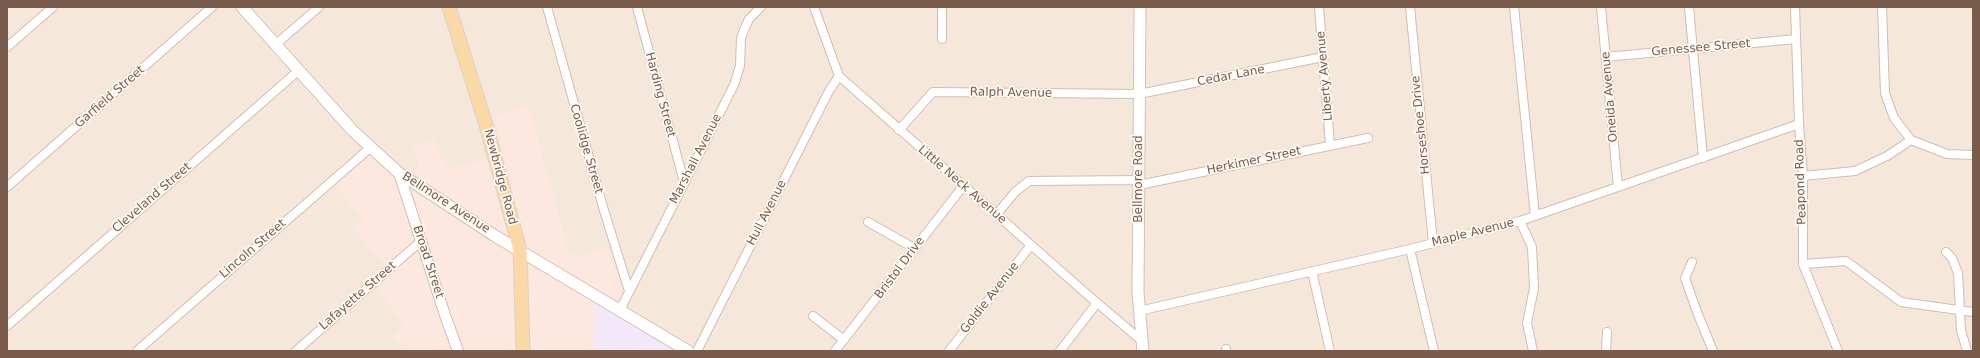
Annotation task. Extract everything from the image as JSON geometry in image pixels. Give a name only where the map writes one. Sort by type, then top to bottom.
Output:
[{"type":"main road","name":"Bellmore Avenue","points":[[242,7],[298,71],[370,148],[399,173],[520,250],[688,351]]},
{"type":"main road","name":"Newbridge Road","points":[[449,7],[486,125],[520,250],[524,351]]},
{"type":"main road","name":"Bellmore Road","points":[[1140,7],[1139,311],[1143,346]]},
{"type":"street","points":[[7,48],[53,7]]},
{"type":"street","name":"Garfield Street","points":[[7,187],[212,7]]},
{"type":"street","points":[[275,45],[319,7]]},
{"type":"street","name":"Coolidge Street","points":[[547,7],[603,207],[629,291]]},
{"type":"street","name":"Harding Street","points":[[637,7],[684,182]]},
{"type":"street","name":"Marshall Avenue","points":[[620,310],[734,85],[740,66],[741,38],[749,18],[761,7]]},
{"type":"street","name":"Little Neck Avenue","points":[[814,7],[839,76],[1097,303],[1143,346]]},
{"type":"street","points":[[942,7],[942,39]]},
{"type":"street","name":"Liberty Avenue","points":[[1320,7],[1330,145]]},
{"type":"street","name":"Horseshoe Drive","points":[[1410,7],[1433,243]]},
{"type":"street","points":[[1514,7],[1534,216]]},
{"type":"street","name":"Oneida Avenue","points":[[1601,7],[1618,187]]},
{"type":"street","points":[[1689,7],[1703,158]]},
{"type":"street","name":"Peapond Road","points":[[1795,7],[1798,124],[1803,176],[1803,264],[1838,351]]},
{"type":"street","points":[[1882,7],[1885,93],[1894,118],[1911,140],[1947,154],[1973,155]]},
{"type":"street","name":"Genessee Street","points":[[1606,57],[1796,39]]},
{"type":"street","name":"Cedar Lane","points":[[1139,94],[1323,57]]},
{"type":"street","name":"Cleveland Street","points":[[7,326],[298,71]]},
{"type":"street","name":"Hull Avenue","points":[[697,351],[829,91],[839,76]]},
{"type":"street","name":"Ralph Avenue","points":[[899,130],[933,92],[1139,94]]},
{"type":"street","name":"Maple Avenue","points":[[1139,311],[1410,249],[1520,221],[1798,124]]},
{"type":"street","name":"Herkimer Street","points":[[996,215],[1015,192],[1029,181],[1139,182],[1368,138]]},
{"type":"street","points":[[1803,176],[1855,171],[1887,156],[1911,140]]},
{"type":"street","name":"Lincoln Street","points":[[137,351],[370,148]]},
{"type":"street","name":"Broad Street","points":[[399,173],[457,350]]},
{"type":"street","name":"Bristol Drive","points":[[835,351],[964,185]]},
{"type":"street","points":[[1520,221],[1532,247],[1534,288],[1527,323],[1533,351]]},
{"type":"street","points":[[868,222],[914,248]]},
{"type":"street","name":"Lafayette Street","points":[[296,351],[421,241]]},
{"type":"street","name":"Goldie Avenue","points":[[949,351],[1031,245]]},
{"type":"street","points":[[1410,249],[1434,351]]},
{"type":"street","points":[[1946,252],[1952,258],[1958,274],[1962,311],[1961,330],[1967,351]]},
{"type":"street","points":[[1803,264],[1846,261],[1901,302],[1973,312]]},
{"type":"street","points":[[1692,262],[1685,278],[1713,351]]},
{"type":"street","points":[[1312,271],[1330,351]]},
{"type":"street","points":[[1060,351],[1097,303]]},
{"type":"street","points":[[813,316],[844,340]]},
{"type":"street","points":[[1606,351],[1607,332]]},
{"type":"shaded area","points":[[7,7],[1973,7],[1973,351],[7,351]]},
{"type":"shaded area","points":[[528,105],[569,252],[579,256],[607,247],[622,290],[608,311],[595,303],[594,351],[404,351],[393,337],[404,324],[377,289],[388,279],[383,263],[353,228],[364,219],[332,182],[370,150],[405,178],[419,170],[414,146],[434,139],[447,171],[505,152],[493,116]]},
{"type":"shaded area","points":[[595,303],[608,311],[676,351],[594,351]]}]
